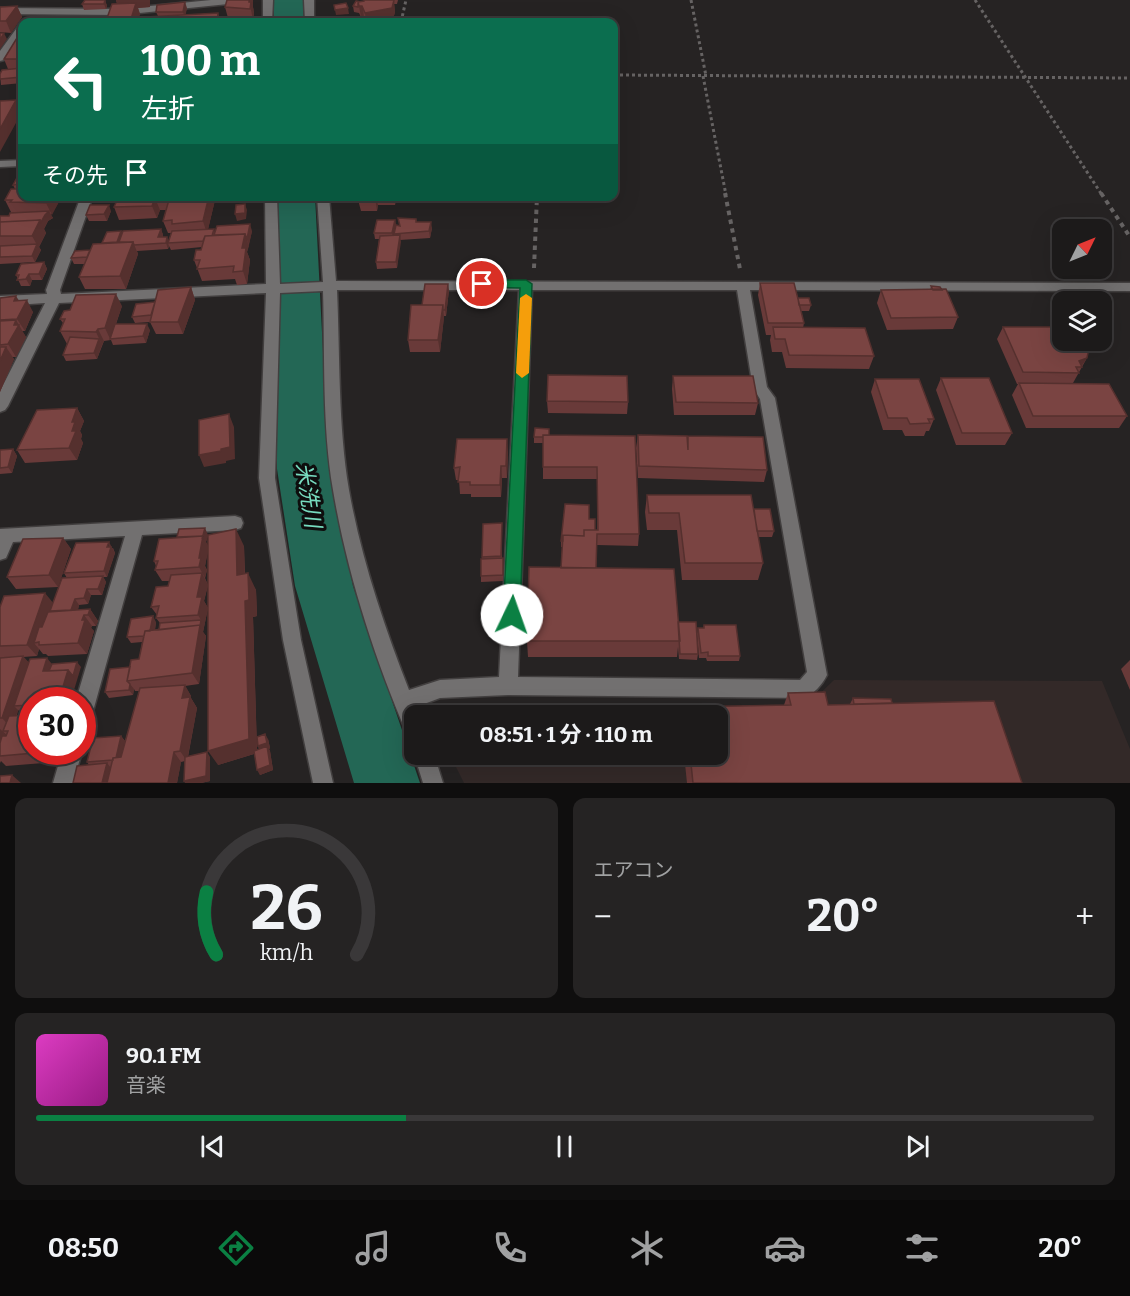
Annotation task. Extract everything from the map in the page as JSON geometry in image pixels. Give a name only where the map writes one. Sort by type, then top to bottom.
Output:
[{"type":"street","points":[[29,18],[46,0]]},
{"type":"street","points":[[0,11],[150,10],[238,0]]},
{"type":"street","points":[[268,0],[268,18]]},
{"type":"street","points":[[309,0],[310,18]]},
{"type":"street","points":[[147,18],[150,10]]},
{"type":"street","points":[[0,58],[18,33]]},
{"type":"street","points":[[0,164],[18,163]]},
{"type":"street","points":[[0,406],[55,298],[53,290],[85,201]]},
{"type":"street","points":[[271,201],[277,289],[267,478],[292,640],[323,783]]},
{"type":"street","points":[[323,201],[326,286],[336,447],[341,490],[356,556],[385,653],[406,705]]},
{"type":"street","points":[[508,686],[530,284]]},
{"type":"street","points":[[0,301],[326,286],[530,284],[1130,287]]},
{"type":"street","points":[[405,701],[440,689],[508,686],[804,689],[817,675],[767,398],[760,388],[743,285]]},
{"type":"street","points":[[0,553],[3,536],[235,523]]},
{"type":"street","points":[[90,687],[136,528]]},
{"type":"street","points":[[63,783],[68,765]]},
{"type":"street","points":[[428,765],[434,783]]},
{"type":"path","points":[[401,18],[406,0]]},
{"type":"path","points":[[691,0],[743,285]]},
{"type":"path","points":[[975,0],[1130,237]]},
{"type":"path","points":[[618,75],[1130,78]]},
{"type":"path","points":[[530,284],[537,201]]},
{"type":"shaded area","points":[[834,680],[1102,681],[1130,749],[1130,783],[464,783],[455,765],[728,765],[728,706],[809,704]]},
{"type":"building","points":[[85,0],[105,0],[104,4],[82,4]]},
{"type":"building","points":[[227,0],[249,0],[250,9],[225,7]]},
{"type":"building","points":[[394,0],[392,8],[365,13],[358,2]]},
{"type":"building","points":[[185,2],[183,12],[156,12],[157,5]]},
{"type":"building","points":[[136,3],[131,18],[107,18],[112,4]]},
{"type":"building","points":[[346,3],[348,8],[335,10],[334,5]]},
{"type":"building","points":[[17,6],[6,21],[0,21],[0,7]]},
{"type":"building","points":[[218,13],[217,18],[146,17]]},
{"type":"building","points":[[18,36],[18,59],[4,59]]},
{"type":"building","points":[[18,68],[18,77],[0,79],[2,70]]},
{"type":"building","points":[[16,100],[0,129],[0,101]]},
{"type":"building","points":[[11,189],[18,189],[18,201],[47,201],[46,203],[10,202],[12,200],[5,200]]},
{"type":"building","points":[[117,201],[154,201],[152,206],[114,207]]},
{"type":"building","points":[[169,201],[208,201],[203,221],[172,224],[172,220],[163,221]]},
{"type":"building","points":[[245,204],[245,213],[235,214],[236,205]]},
{"type":"building","points":[[90,205],[109,205],[104,214],[86,215]]},
{"type":"building","points":[[49,211],[41,222],[40,220],[0,222],[0,216],[9,216],[10,213]]},
{"type":"building","points":[[398,218],[416,219],[416,222],[431,222],[429,231],[394,234],[396,225],[400,226]]},
{"type":"building","points":[[40,220],[32,236],[0,236],[0,222]]},
{"type":"building","points":[[377,220],[395,220],[392,233],[374,233]]},
{"type":"building","points":[[250,224],[247,239],[245,234],[214,235],[217,226]]},
{"type":"building","points":[[161,229],[158,237],[167,237],[166,243],[134,245],[133,242],[119,242],[123,231]]},
{"type":"building","points":[[214,229],[212,236],[205,236],[203,241],[168,243],[172,231]]},
{"type":"building","points":[[121,231],[117,242],[102,243],[107,232]]},
{"type":"building","points":[[245,234],[242,248],[246,248],[243,271],[233,272],[234,266],[197,269],[200,260],[194,260],[196,250],[201,250],[205,236]]},
{"type":"building","points":[[400,235],[396,262],[376,262],[380,236]]},
{"type":"building","points":[[133,242],[120,276],[79,277],[93,244]]},
{"type":"building","points":[[37,244],[32,256],[0,257],[0,246]]},
{"type":"building","points":[[90,250],[87,257],[71,258],[75,251]]},
{"type":"building","points":[[44,262],[39,274],[29,274],[26,279],[17,280],[19,275],[16,275],[21,264]]},
{"type":"building","points":[[760,283],[794,283],[804,323],[768,323]]},
{"type":"building","points":[[425,284],[448,284],[445,310],[443,310],[443,305],[422,305]]},
{"type":"building","points":[[931,286],[940,287],[942,290],[933,290]]},
{"type":"building","points":[[191,287],[178,322],[150,322],[158,290]]},
{"type":"building","points":[[946,289],[958,317],[891,318],[881,290]]},
{"type":"building","points":[[116,294],[105,328],[98,329],[96,332],[60,331],[65,319],[60,319],[64,311],[70,310],[76,295]]},
{"type":"building","points":[[16,296],[14,301],[27,300],[17,319],[0,320],[0,298]]},
{"type":"building","points":[[798,298],[809,298],[811,305],[799,305]]},
{"type":"building","points":[[155,302],[151,315],[132,317],[136,304]]},
{"type":"building","points":[[411,305],[443,305],[438,340],[408,340]]},
{"type":"building","points":[[16,320],[14,325],[19,325],[8,344],[0,345],[0,321]]},
{"type":"building","points":[[115,324],[147,324],[143,336],[110,339]]},
{"type":"building","points":[[773,327],[865,328],[874,356],[789,355],[785,339],[775,339]]},
{"type":"building","points":[[1003,327],[1052,327],[1052,351],[1087,351],[1088,353],[1087,358],[1079,361],[1082,367],[1076,367],[1079,373],[1023,372]]},
{"type":"building","points":[[70,337],[99,339],[94,353],[63,355]]},
{"type":"building","points":[[0,347],[6,347],[0,361]]},
{"type":"building","points":[[548,375],[627,376],[628,402],[547,401]]},
{"type":"building","points":[[673,376],[753,376],[758,403],[676,402]]},
{"type":"building","points":[[941,378],[989,378],[1012,433],[962,433]]},
{"type":"building","points":[[875,379],[919,379],[934,419],[928,419],[930,423],[910,424],[907,418],[888,418]]},
{"type":"building","points":[[1019,383],[1109,384],[1127,416],[1033,416]]},
{"type":"building","points":[[77,408],[72,422],[75,422],[72,431],[76,431],[69,448],[17,450],[37,410]]},
{"type":"building","points":[[229,414],[230,447],[199,455],[199,420]]},
{"type":"building","points":[[535,428],[549,429],[549,435],[534,437]]},
{"type":"building","points":[[543,435],[635,436],[639,534],[597,534],[596,568],[561,568],[563,535],[584,536],[584,530],[598,530],[597,467],[543,467]]},
{"type":"building","points":[[638,435],[687,436],[688,450],[688,436],[763,437],[767,470],[639,466]]},
{"type":"building","points":[[457,439],[507,439],[506,466],[501,466],[500,485],[470,485],[470,482],[458,482],[460,467],[454,468]]},
{"type":"building","points":[[13,449],[8,467],[0,468],[0,450]]},
{"type":"building","points":[[647,495],[751,495],[763,563],[685,563],[679,513],[649,513]]},
{"type":"building","points":[[565,504],[589,505],[589,519],[595,519],[595,530],[584,530],[584,536],[563,535],[563,541],[561,541]]},
{"type":"building","points":[[754,509],[770,509],[774,531],[757,531]]},
{"type":"building","points":[[502,523],[501,556],[482,557],[483,524]]},
{"type":"building","points":[[205,528],[203,536],[177,537],[179,529]]},
{"type":"building","points":[[236,529],[237,575],[248,573],[249,600],[245,601],[249,739],[208,751],[208,535]]},
{"type":"building","points":[[203,536],[199,567],[155,570],[158,561],[154,561],[159,539]]},
{"type":"building","points":[[63,538],[49,575],[7,577],[23,539]]},
{"type":"building","points":[[109,542],[107,547],[111,547],[104,571],[64,573],[76,543]]},
{"type":"building","points":[[503,558],[503,575],[481,576],[481,559]]},
{"type":"building","points":[[529,567],[674,569],[680,641],[527,641]]},
{"type":"building","points":[[202,573],[197,597],[202,597],[198,615],[156,618],[159,606],[151,607],[156,587],[168,586],[171,575]]},
{"type":"building","points":[[103,576],[98,589],[87,589],[84,598],[75,599],[71,610],[50,611],[62,578]]},
{"type":"building","points":[[45,593],[27,645],[0,646],[0,607],[4,596]]},
{"type":"building","points":[[90,609],[88,615],[84,615],[82,620],[85,620],[78,643],[39,645],[39,642],[34,643],[39,627],[42,627],[48,612]]},
{"type":"building","points":[[153,616],[150,631],[145,631],[144,636],[127,637],[131,619]]},
{"type":"building","points":[[201,620],[200,626],[159,630],[160,623]]},
{"type":"building","points":[[678,622],[696,622],[698,654],[680,654]]},
{"type":"building","points":[[200,625],[192,673],[127,681],[131,660],[139,659],[145,631]]},
{"type":"building","points":[[704,625],[736,625],[740,656],[708,656],[708,652],[701,653],[698,628],[704,628]]},
{"type":"building","points":[[23,656],[2,718],[0,718],[0,658]]},
{"type":"building","points":[[47,658],[43,671],[68,670],[63,687],[20,687],[30,659]]},
{"type":"building","points":[[77,662],[73,676],[68,670],[49,671],[52,664]]},
{"type":"building","points":[[130,667],[127,681],[130,684],[129,690],[105,692],[110,669]]},
{"type":"building","points":[[185,685],[182,698],[190,697],[180,751],[174,752],[168,783],[107,783],[113,758],[121,757],[140,688]]},
{"type":"building","points":[[825,692],[828,705],[994,701],[1022,783],[693,783],[691,765],[728,765],[728,706],[791,705],[788,693]]},
{"type":"building","points":[[18,694],[18,706],[14,706]]},
{"type":"building","points":[[853,698],[891,699],[892,703],[854,704]]},
{"type":"building","points":[[9,716],[18,716],[18,754],[0,756],[0,743],[2,736],[6,736],[8,731],[3,731]]},
{"type":"building","points":[[265,734],[267,743],[258,746],[257,737]]},
{"type":"building","points":[[121,736],[116,758],[96,761],[96,738]]},
{"type":"building","points":[[267,746],[270,765],[257,770],[254,751]]},
{"type":"building","points":[[207,752],[206,776],[184,781],[185,757]]},
{"type":"building","points":[[107,763],[102,783],[73,783],[77,766]]},
{"type":"building","points":[[12,775],[10,783],[0,783],[0,776]]},
{"type":"waterway","name":"米洗川","points":[[288,0],[289,18]]},
{"type":"waterway","name":"米洗川","points":[[296,201],[303,469],[324,586],[387,783]]},
{"type":"slow traffic","points":[[522,373],[526,298]]},
{"type":"route","points":[[482,284],[526,284],[512,615]]}]
